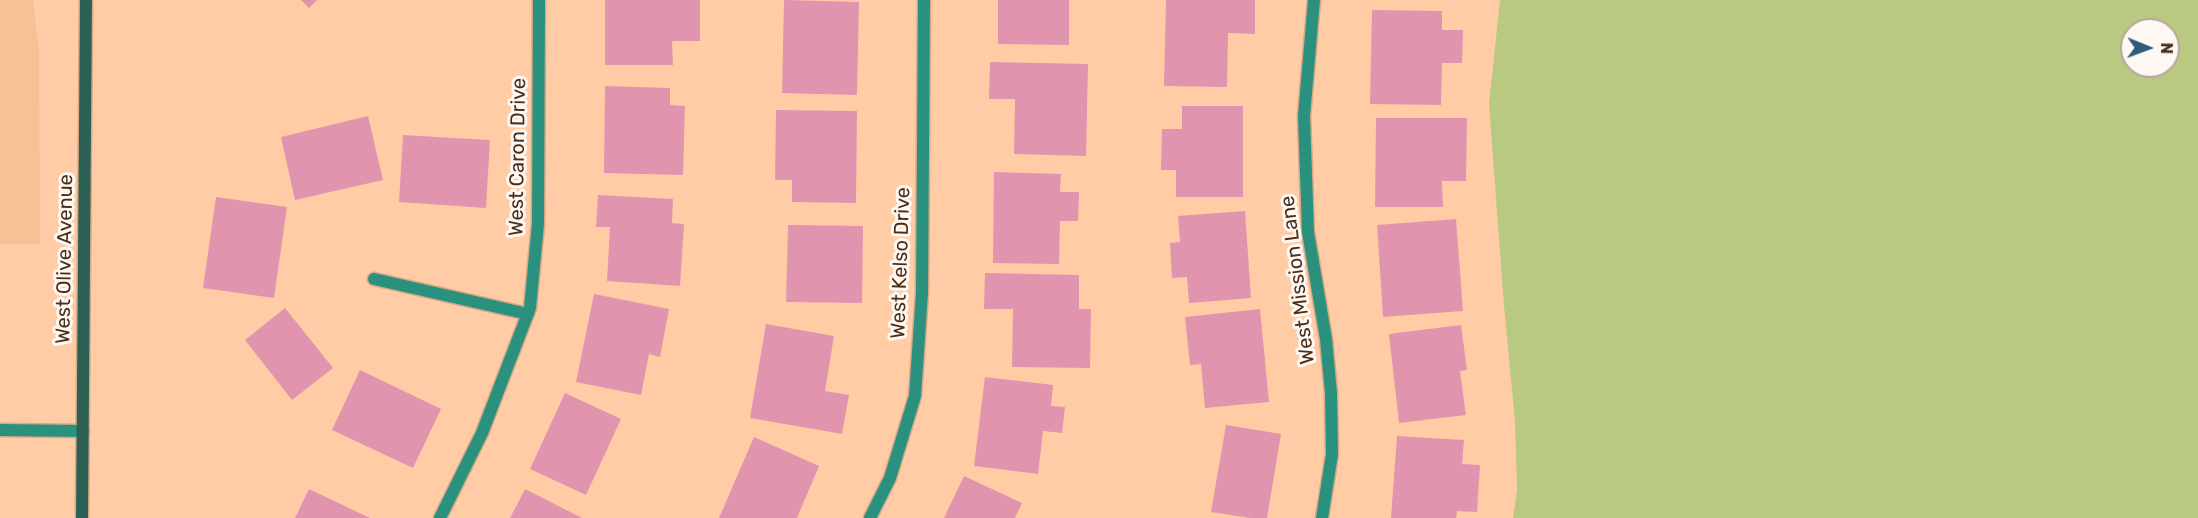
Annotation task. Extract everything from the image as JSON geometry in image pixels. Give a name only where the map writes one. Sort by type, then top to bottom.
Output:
[{"type":"main road","name":"West Olive Avenue","points":[[82,518],[86,0]]},
{"type":"street","name":"West Caron Drive","points":[[440,518],[482,433],[528,314],[538,224],[539,0]]},
{"type":"street","name":"West Kelso Drive","points":[[870,518],[890,478],[915,396],[922,293],[924,0]]},
{"type":"street","name":"West Mission Lane","points":[[1314,0],[1304,116],[1308,232],[1326,339],[1331,393],[1332,454],[1322,518]]},
{"type":"street","points":[[374,279],[528,314]]},
{"type":"street","points":[[0,430],[83,431]]},
{"type":"shaded area","points":[[0,0],[33,0],[39,51],[40,244],[0,244]]},
{"type":"green space","points":[[1500,0],[2198,0],[2198,518],[1513,518],[1517,490],[1515,421],[1489,104]]},
{"type":"building","points":[[301,0],[317,0],[309,8]]},
{"type":"building","points":[[605,0],[700,0],[700,41],[672,41],[673,65],[605,65]]},
{"type":"building","points":[[784,0],[859,2],[857,95],[782,93]]},
{"type":"building","points":[[998,0],[1069,0],[1069,45],[998,44]]},
{"type":"building","points":[[1166,0],[1255,0],[1255,34],[1228,33],[1227,87],[1164,86]]},
{"type":"building","points":[[1372,10],[1442,11],[1442,30],[1463,30],[1462,63],[1442,63],[1441,105],[1370,104]]},
{"type":"building","points":[[990,62],[1088,64],[1086,156],[1014,154],[1015,99],[989,99]]},
{"type":"building","points":[[605,86],[670,88],[670,105],[685,106],[683,175],[604,173]]},
{"type":"building","points":[[1182,106],[1243,106],[1243,197],[1176,197],[1176,170],[1161,170],[1162,129],[1182,129]]},
{"type":"building","points":[[776,110],[857,111],[856,203],[792,202],[792,180],[775,180]]},
{"type":"building","points":[[368,116],[383,180],[295,200],[281,137]]},
{"type":"building","points":[[1376,118],[1467,118],[1466,181],[1442,181],[1443,207],[1375,207]]},
{"type":"building","points":[[403,135],[490,140],[486,208],[399,202]]},
{"type":"building","points":[[994,172],[1061,174],[1060,192],[1079,192],[1078,221],[1060,221],[1059,264],[993,263]]},
{"type":"building","points":[[598,195],[673,199],[672,223],[684,224],[680,286],[607,281],[610,227],[596,227]]},
{"type":"building","points":[[216,197],[287,207],[274,298],[203,288]]},
{"type":"building","points":[[1245,211],[1251,298],[1189,303],[1187,277],[1172,278],[1170,243],[1180,242],[1178,216]]},
{"type":"building","points":[[1456,219],[1463,311],[1383,317],[1377,225]]},
{"type":"building","points":[[788,225],[863,226],[862,303],[786,302]]},
{"type":"building","points":[[985,273],[1079,275],[1079,309],[1091,309],[1090,368],[1012,367],[1013,309],[984,309]]},
{"type":"building","points":[[594,294],[669,309],[660,357],[649,354],[641,395],[576,382]]},
{"type":"building","points":[[285,308],[333,368],[292,400],[245,340]]},
{"type":"building","points":[[1260,309],[1269,402],[1205,408],[1201,364],[1190,365],[1185,317]]},
{"type":"building","points":[[766,324],[834,336],[825,391],[849,395],[842,434],[750,418]]},
{"type":"building","points":[[1461,325],[1467,370],[1460,371],[1466,415],[1399,423],[1389,334]]},
{"type":"building","points":[[360,370],[441,409],[413,468],[332,430]]},
{"type":"building","points":[[985,377],[1053,385],[1051,406],[1065,407],[1062,433],[1043,431],[1038,474],[974,466]]},
{"type":"building","points":[[565,393],[621,419],[586,495],[530,469]]},
{"type":"building","points":[[1226,425],[1281,434],[1267,518],[1250,518],[1211,512]]},
{"type":"building","points":[[1397,436],[1464,440],[1462,464],[1480,465],[1477,512],[1457,511],[1456,518],[1391,518]]},
{"type":"building","points":[[754,437],[819,466],[797,518],[719,518]]},
{"type":"building","points":[[964,476],[1022,503],[1015,518],[944,518]]},
{"type":"building","points":[[309,489],[370,518],[295,518]]},
{"type":"building","points":[[525,489],[582,518],[510,518]]}]
